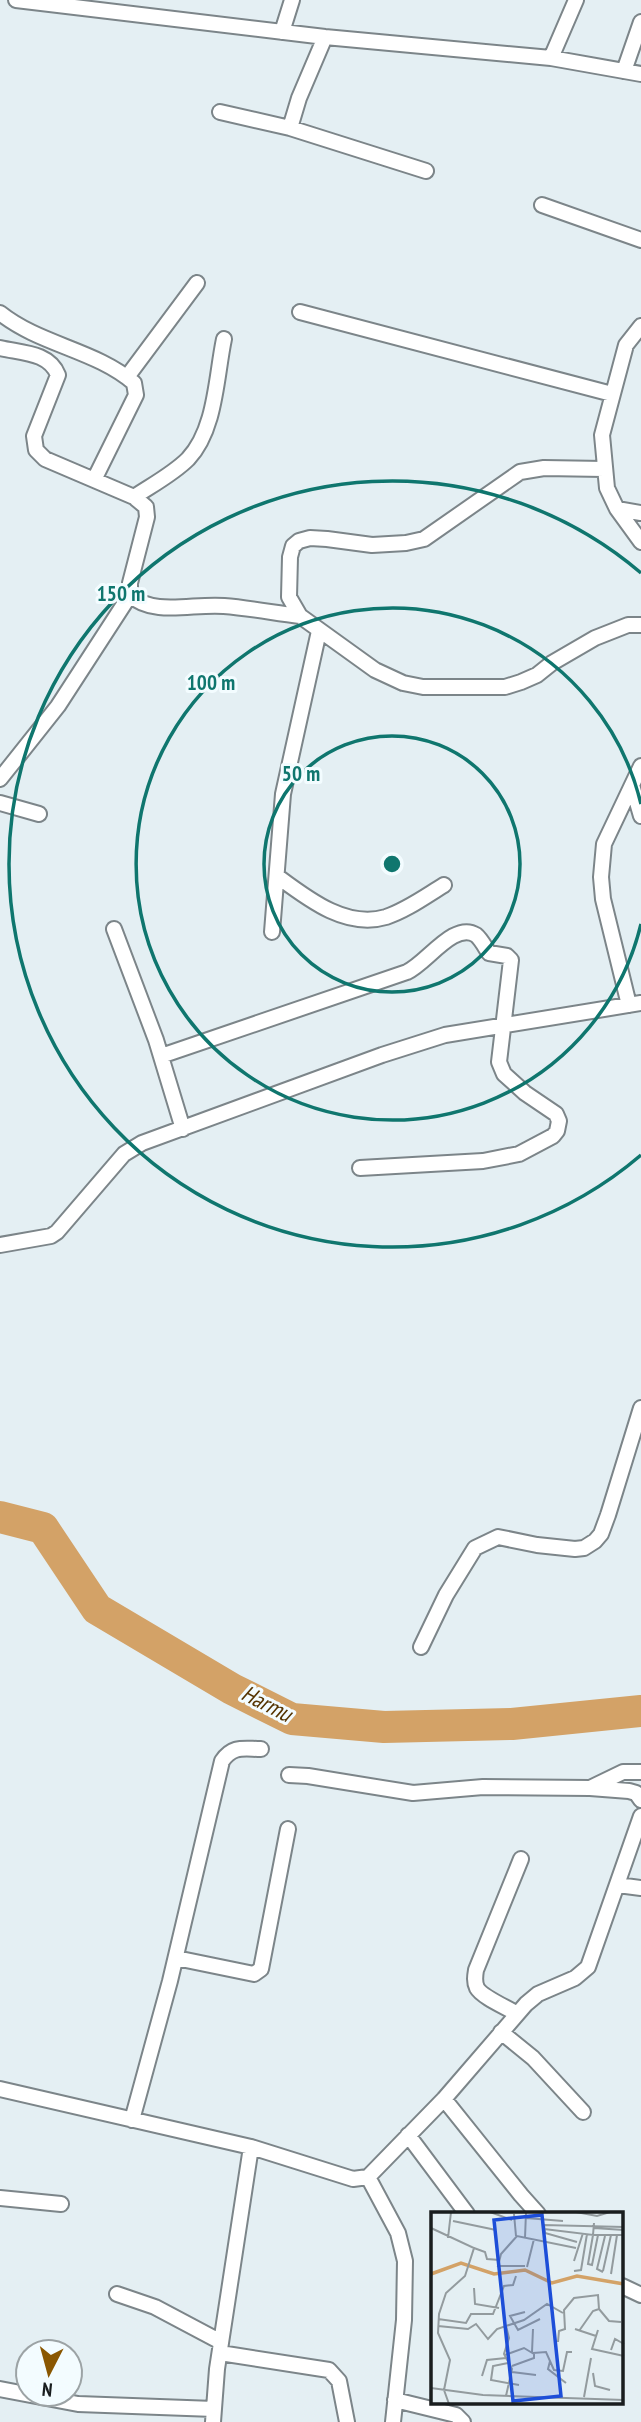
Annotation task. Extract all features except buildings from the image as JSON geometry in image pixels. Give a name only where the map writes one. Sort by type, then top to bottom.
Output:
[{"type":"street","points":[[16,0],[325,37],[551,58],[641,74]]},
{"type":"street","points":[[282,32],[292,0]]},
{"type":"street","points":[[551,58],[576,0]]},
{"type":"street","points":[[624,71],[641,22]]},
{"type":"street","points":[[290,128],[299,98],[325,37]]},
{"type":"street","points":[[220,112],[290,128],[426,171]]},
{"type":"street","points":[[542,205],[641,240]]},
{"type":"street","points":[[127,377],[197,283]]},
{"type":"street","points":[[300,312],[611,394]]},
{"type":"street","points":[[0,313],[24,329],[86,356],[134,383],[136,395],[94,480]]},
{"type":"street","points":[[641,326],[626,345],[602,435],[607,488],[617,509],[641,542]]},
{"type":"street","points":[[134,497],[186,461],[194,452],[203,435],[212,406],[224,339]]},
{"type":"street","points":[[0,348],[45,358],[54,365],[58,374],[34,436],[36,450],[45,459],[134,497],[146,507],[147,517],[130,583],[130,595],[58,706],[0,779]]},
{"type":"street","points":[[604,470],[544,468],[520,472],[434,532],[406,543],[372,545],[310,538],[299,541],[293,546],[290,557],[289,597],[300,616],[375,670],[403,683],[423,687],[505,687],[537,676],[552,663],[595,638],[628,625],[641,625]]},
{"type":"street","points":[[617,509],[641,513]]},
{"type":"street","points":[[130,595],[137,602],[157,607],[217,605],[300,616]]},
{"type":"street","points":[[272,932],[283,794],[319,631]]},
{"type":"street","points":[[0,1245],[51,1236],[57,1232],[124,1154],[142,1143],[382,1055],[445,1035],[635,1004],[603,899],[601,877],[604,844],[641,766]]},
{"type":"street","points":[[632,785],[641,816]]},
{"type":"street","points":[[0,803],[39,814]]},
{"type":"street","points":[[277,876],[303,896],[343,916],[363,920],[387,916],[406,908],[444,885]]},
{"type":"street","points":[[114,929],[161,1056],[183,1129]]},
{"type":"street","points":[[161,1056],[407,972],[424,962],[446,940],[463,933],[478,936],[489,953],[507,956],[511,960],[502,1026],[499,1062],[501,1070],[525,1093],[556,1114],[559,1124],[553,1136],[519,1154],[483,1161],[360,1168]]},
{"type":"street","points":[[421,1647],[446,1595],[475,1548],[482,1543],[498,1537],[575,1549],[584,1548],[595,1541],[601,1534],[608,1515],[641,1408]]},
{"type":"street","points":[[132,2120],[176,1958],[222,1761],[236,1748],[261,1749]]},
{"type":"street","points":[[590,1788],[623,1772],[641,1772]]},
{"type":"street","points":[[289,1775],[413,1793],[483,1787],[590,1788],[629,1791],[636,1793],[641,1800]]},
{"type":"street","points":[[0,2089],[251,2147],[353,2179],[368,2177],[444,2099],[517,2014],[538,1994],[575,1978],[588,1967],[641,1816]]},
{"type":"street","points":[[176,1958],[254,1974],[261,1969],[288,1829]]},
{"type":"street","points":[[517,2014],[482,1993],[475,1981],[476,1970],[521,1859]]},
{"type":"street","points":[[618,1885],[641,1888]]},
{"type":"street","points":[[501,2032],[533,2058],[583,2112]]},
{"type":"street","points":[[444,2099],[536,2212]]},
{"type":"street","points":[[408,2135],[466,2212]]},
{"type":"street","points":[[0,2389],[78,2404],[214,2416],[221,2348],[251,2147]]},
{"type":"street","points":[[368,2177],[398,2233],[405,2261],[404,2320],[393,2422]]},
{"type":"street","points":[[0,2198],[61,2204]]},
{"type":"street","points":[[624,2287],[641,2295]]},
{"type":"street","points":[[117,2294],[155,2307],[221,2348],[329,2370],[339,2381],[347,2422]]},
{"type":"street","points":[[396,2400],[456,2415],[463,2422]]},
{"type":"waterway","name":"Harmu","points":[[0,1517],[43,1528],[97,1609],[232,1689],[292,1719],[384,1727],[512,1724],[641,1711]]}]
